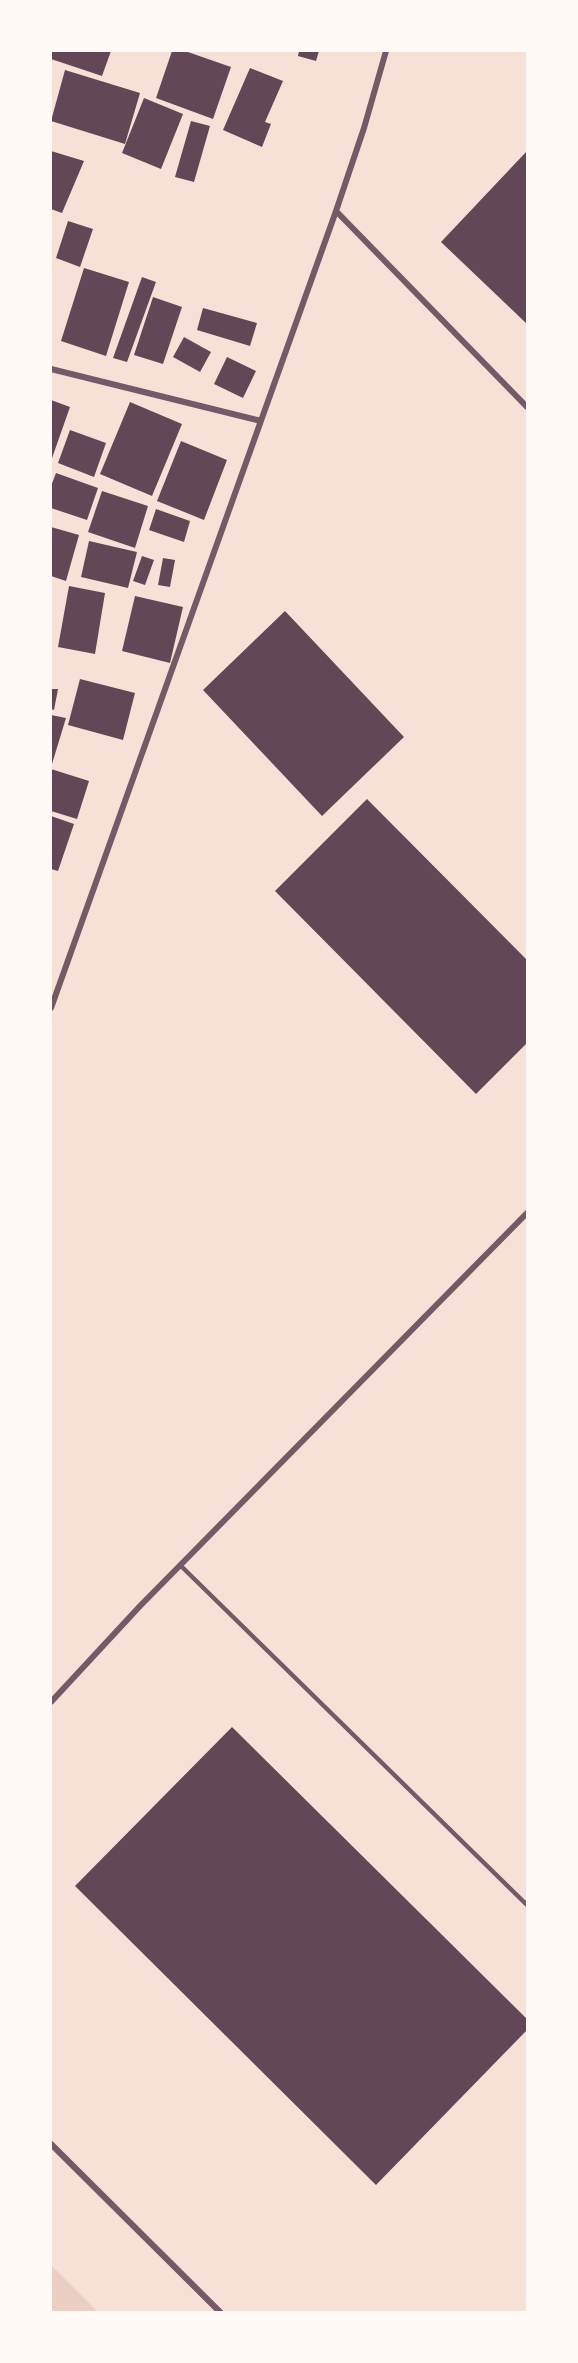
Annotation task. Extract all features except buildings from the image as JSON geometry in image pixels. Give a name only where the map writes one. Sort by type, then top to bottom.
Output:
[{"type":"street","points":[[51,1008],[336,211],[364,128],[386,51]]},
{"type":"street","points":[[336,211],[527,407]]},
{"type":"street","points":[[51,369],[261,422]]},
{"type":"street","points":[[51,1702],[180,1565],[527,1213]]},
{"type":"street","points":[[51,2144],[220,2312]]},
{"type":"lane","points":[[180,1565],[527,1905]]},
{"type":"shaded area","points":[[51,2265],[98,2312],[51,2312]]}]
